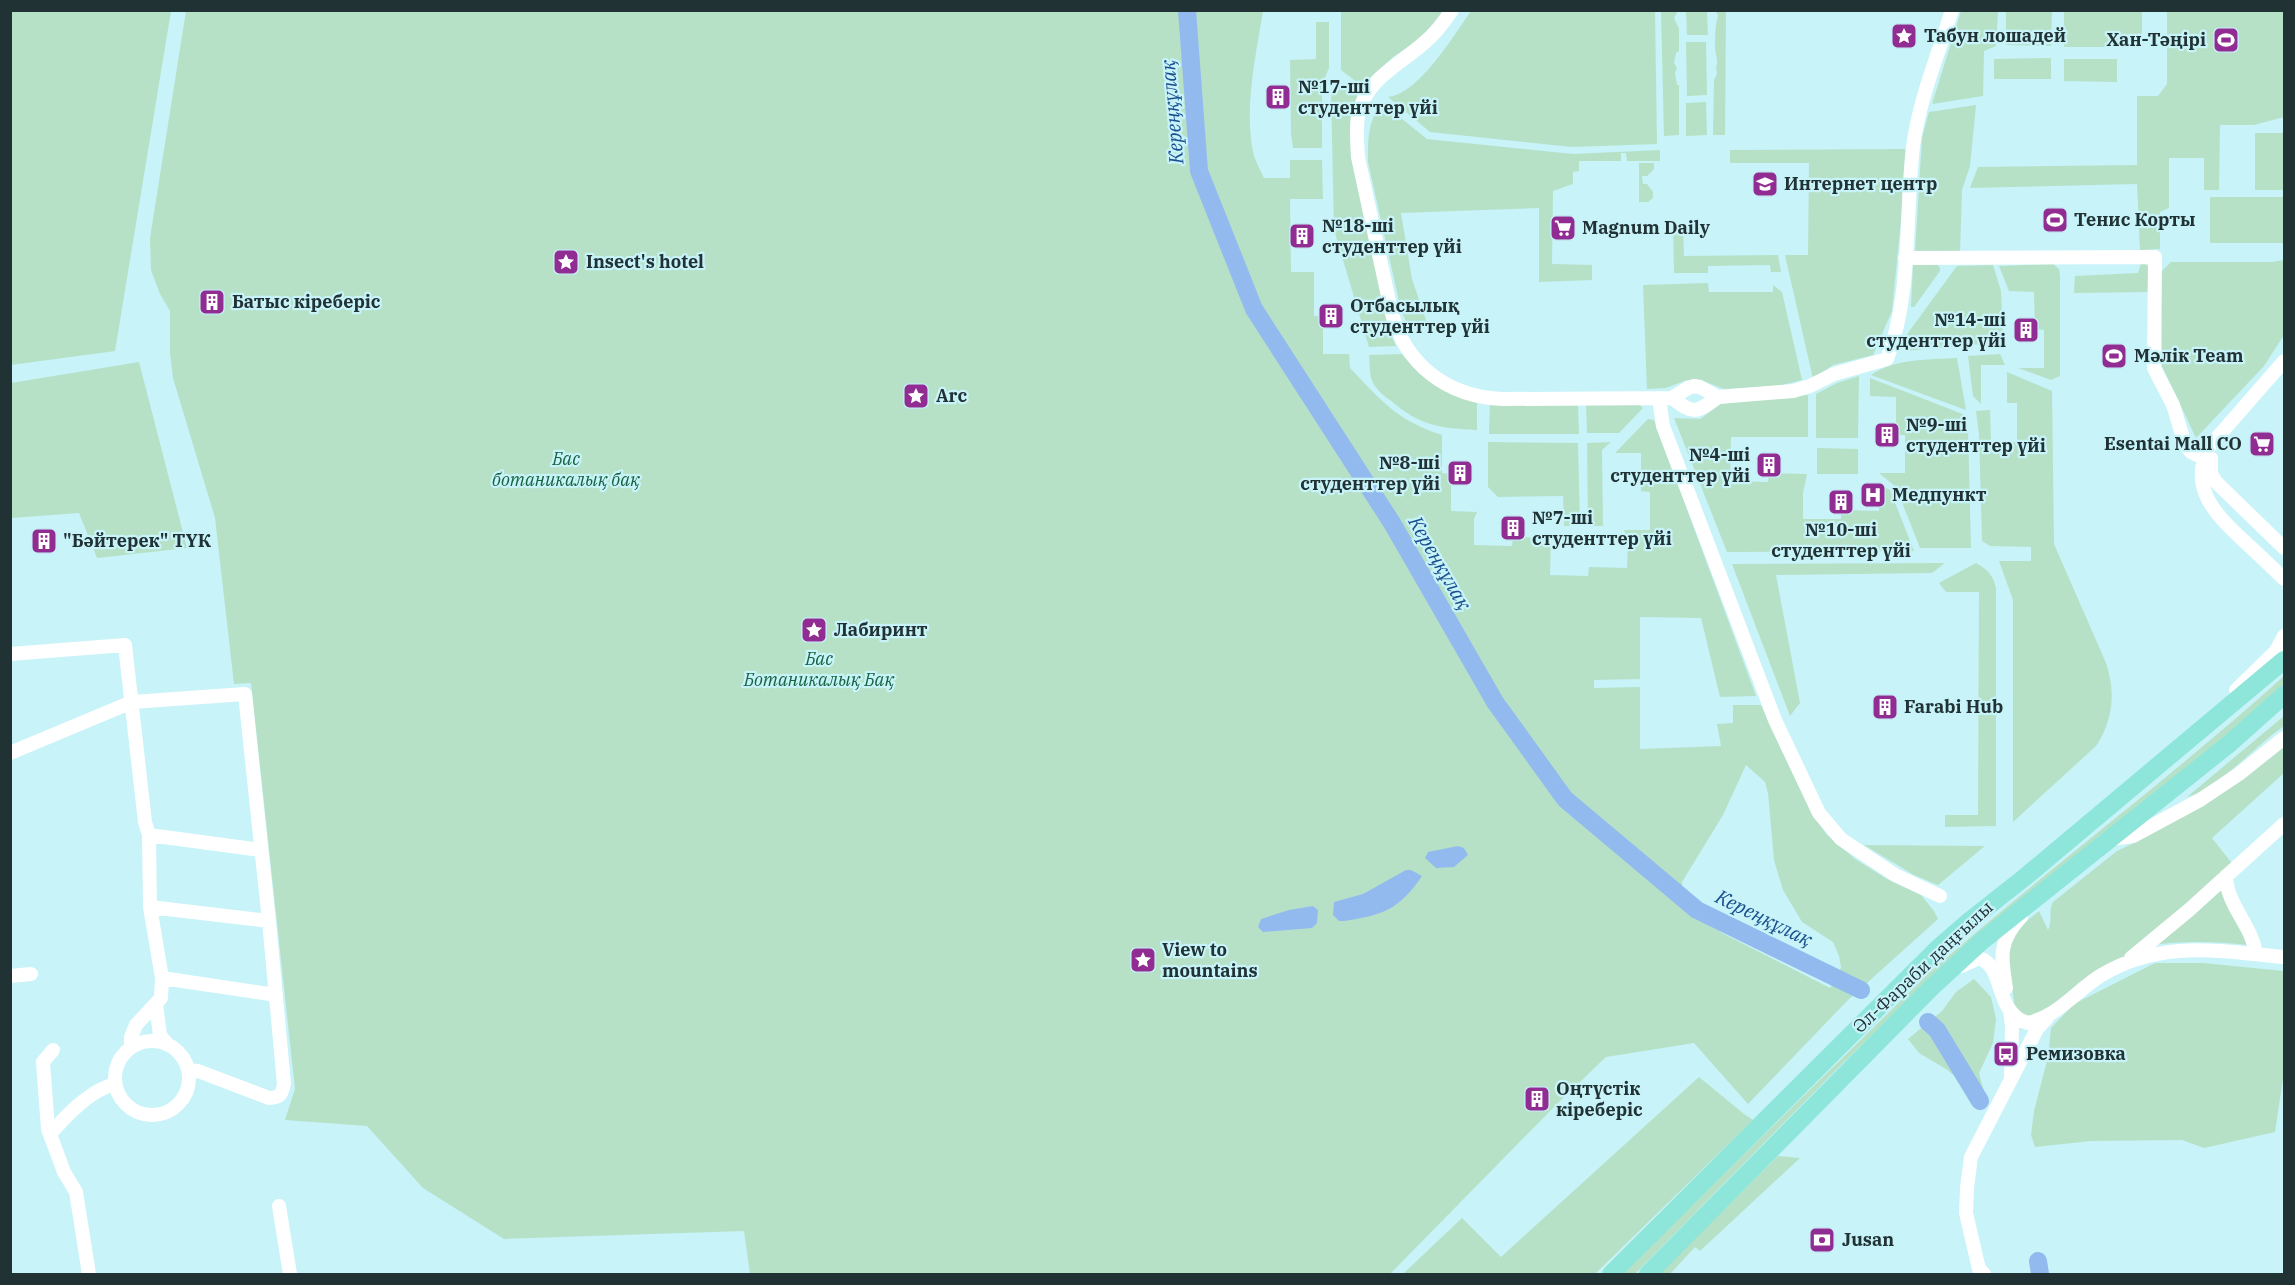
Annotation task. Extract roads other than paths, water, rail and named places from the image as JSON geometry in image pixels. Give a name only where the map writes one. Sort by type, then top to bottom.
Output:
[{"type":"main road","name":"Әл-Фараби даңғылы","points":[[1611,1275],[1917,968],[1968,922],[2132,789],[2284,660]]},
{"type":"main road","name":"Әл-Фараби даңғылы","points":[[1648,1275],[1931,988],[1982,941],[2229,744],[2284,695]]},
{"type":"street","points":[[1452,10],[1443,24],[1425,42],[1382,75],[1370,89],[1359,114],[1356,134],[1358,157],[1390,310],[1398,334],[1407,350],[1423,368],[1449,385],[1483,399],[1666,398],[1694,386],[1718,397]]},
{"type":"street","points":[[1666,398],[1694,411],[1718,397],[1794,391],[1834,374],[1887,359],[1893,344],[1902,291],[1913,146],[1919,114],[1952,10]]},
{"type":"street","points":[[1905,258],[2155,257],[2154,368],[2173,405],[2185,444],[2191,452],[2203,458]]},
{"type":"street","points":[[2284,361],[2209,447],[2203,458],[2202,480],[2204,493],[2219,518],[2284,579]]},
{"type":"street","points":[[1666,398],[1663,426],[1775,720],[1819,813],[1841,839],[1895,875],[1940,896]]},
{"type":"street","points":[[2222,434],[2211,456],[2211,474],[2216,482],[2284,548]]},
{"type":"street","points":[[2204,493],[2216,482]]},
{"type":"street","points":[[2132,789],[2201,720],[2276,651],[2284,636]]},
{"type":"street","points":[[10,654],[125,645],[145,822],[149,835],[150,907],[162,978],[161,998],[136,1025],[131,1037],[131,1047]]},
{"type":"street","points":[[10,753],[132,702],[245,694],[284,1084],[282,1093],[277,1098],[269,1098],[198,1071],[188,1070]]},
{"type":"street","points":[[2111,839],[2133,836],[2200,800],[2239,774],[2284,738]]},
{"type":"street","points":[[1978,1273],[1966,1213],[1971,1157],[2037,1029],[2050,1014],[2090,983],[2127,962],[2284,824]]},
{"type":"street","points":[[149,835],[261,850]]},
{"type":"street","points":[[2226,876],[2229,897],[2251,933],[2256,954]]},
{"type":"street","points":[[2010,1083],[2012,1028],[2002,963],[2005,938],[2015,923],[2047,890]]},
{"type":"street","points":[[150,907],[269,921]]},
{"type":"street","points":[[2127,962],[2164,951],[2182,950],[2217,950],[2284,957]]},
{"type":"street","points":[[1931,988],[1972,960],[1979,958],[1989,964],[2010,1013],[2018,1020],[2027,1023]]},
{"type":"street","points":[[10,976],[31,975]]},
{"type":"street","points":[[162,978],[276,996]]},
{"type":"street","points":[[156,1004],[160,1035],[181,1055],[188,1070],[189,1082],[186,1092],[173,1108],[154,1115],[136,1112],[125,1104],[119,1095],[115,1084],[118,1063],[131,1047],[149,1041],[168,1045]]},
{"type":"street","points":[[2012,1028],[2050,1014]]},
{"type":"street","points":[[53,1050],[43,1062],[50,1134],[64,1172],[76,1192],[89,1275]]},
{"type":"street","points":[[50,1134],[68,1115],[105,1086],[115,1084]]},
{"type":"street","points":[[279,1206],[290,1275]]},
{"type":"water","points":[[1458,846],[1464,848],[1468,855],[1454,867],[1436,868],[1425,858],[1428,852]]},
{"type":"water","points":[[1406,870],[1422,876],[1406,897],[1389,909],[1344,921],[1339,921],[1333,915],[1334,902],[1363,894]]},
{"type":"water","points":[[1313,906],[1318,910],[1317,923],[1312,928],[1263,932],[1258,927],[1261,919],[1289,910]]},
{"type":"waterway","name":"Кереңқұлақ","points":[[1187,10],[1199,171],[1254,309],[1392,523],[1495,702],[1565,799],[1697,910],[1861,990]]},
{"type":"waterway","name":"Кереңқұлақ","points":[[1928,1022],[1937,1030],[1980,1101]]},
{"type":"waterway","name":"Кереңқұлақ","points":[[2038,1261],[2040,1274]]},
{"type":"place","name":"Табун лошадей","points":[[1904,36]]},
{"type":"place","name":"Хан-Тәңірі","points":[[2226,40]]},
{"type":"place","name":"№17-ші студенттер үйі","points":[[1278,97]]},
{"type":"place","name":"Интернет центр","points":[[1765,184]]},
{"type":"place","name":"Тенис Корты","points":[[2055,220]]},
{"type":"place","name":"Magnum Daily","points":[[1563,228]]},
{"type":"place","name":"№18-ші студенттер үйі","points":[[1302,236]]},
{"type":"place","name":"Insect's hotel","points":[[566,262]]},
{"type":"place","name":"Батыс кіреберіс","points":[[212,302]]},
{"type":"place","name":"Отбасылық студенттер үйі","points":[[1331,316]]},
{"type":"place","name":"№14-ші студенттер үйі","points":[[2026,330]]},
{"type":"place","name":"Мәлік Team","points":[[2114,356]]},
{"type":"place","name":"Arc","points":[[916,396]]},
{"type":"place","name":"№9-ші студенттер үйі","points":[[1887,435]]},
{"type":"place","name":"Esentai Mall СО","points":[[2262,444]]},
{"type":"place","name":"№4-ші студенттер үйі","points":[[1769,465]]},
{"type":"place","name":"№8-ші студенттер үйі","points":[[1460,473]]},
{"type":"place","name":"Медпункт","points":[[1873,495]]},
{"type":"place","name":"№10-ші студенттер үйі","points":[[1841,502]]},
{"type":"place","name":"№7-ші студенттер үйі","points":[[1513,528]]},
{"type":"place","name":"\"Бәйтерек\" ТҮК","points":[[44,541]]},
{"type":"place","name":"Лабиринт","points":[[814,630]]},
{"type":"place","name":"Farabi Hub","points":[[1885,707]]},
{"type":"place","name":"View to mountains","points":[[1143,960]]},
{"type":"place","name":"Ремизовка","points":[[2006,1054]]},
{"type":"place","name":"Оңтүстік кіреберіс","points":[[1537,1099]]},
{"type":"place","name":"Jusan","points":[[1822,1240]]},
{"type":"park label","name":"Бас ботаникалық бақ","points":[[566,469]]},
{"type":"park label","name":"Бас Ботаникалық Бақ","points":[[819,669]]}]
